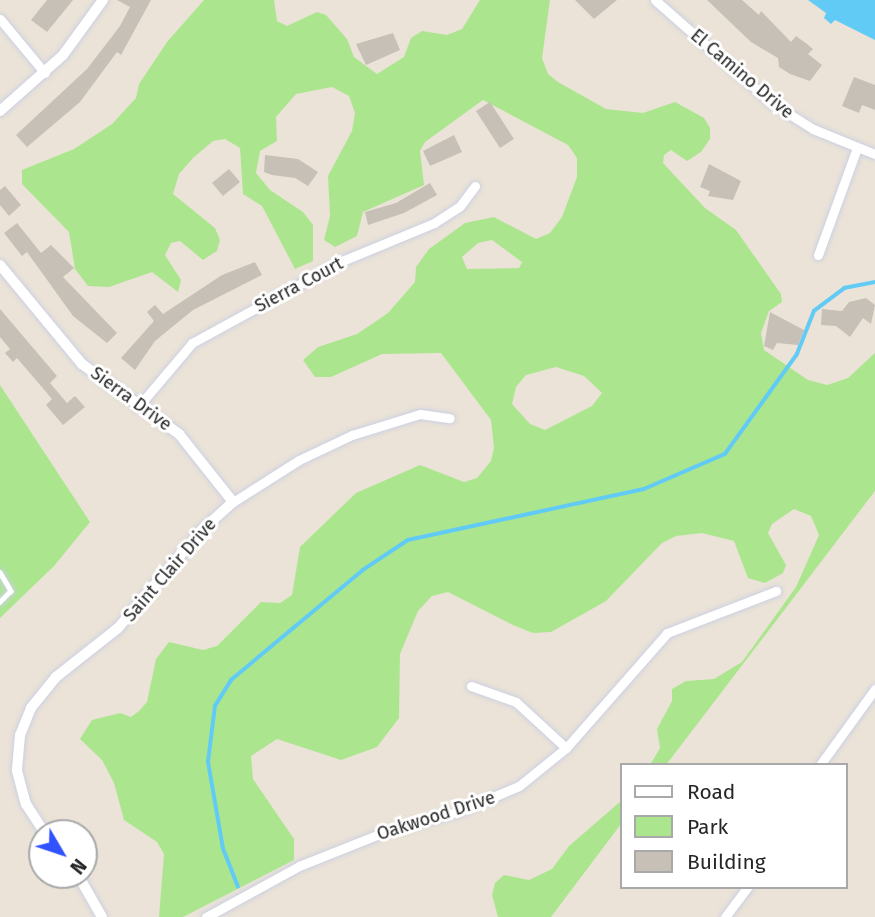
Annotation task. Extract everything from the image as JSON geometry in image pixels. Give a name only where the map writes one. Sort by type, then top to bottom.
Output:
[{"type":"street","points":[[0,111],[45,73],[81,34],[103,0]]},
{"type":"street","name":"El Camino Drive","points":[[655,0],[772,103],[813,129],[875,154]]},
{"type":"street","points":[[0,19],[45,73]]},
{"type":"street","points":[[818,255],[857,148]]},
{"type":"street","name":"Sierra Court","points":[[138,407],[192,343],[342,261],[434,223],[460,206],[475,186]]},
{"type":"street","name":"Sierra Drive","points":[[0,265],[82,364],[179,434],[233,502]]},
{"type":"street","name":"Saint Clair Drive","points":[[35,819],[17,771],[20,735],[30,708],[56,677],[118,628],[184,549],[233,502],[308,455],[352,435],[420,414],[450,418]]},
{"type":"street","name":"Oakwood Drive","points":[[206,917],[299,866],[382,833],[493,799],[531,777],[566,748],[643,655],[667,633],[776,591]]},
{"type":"street","points":[[471,686],[516,702],[566,748]]},
{"type":"street","points":[[821,763],[875,689]]},
{"type":"street","points":[[86,889],[102,917]]},
{"type":"street","points":[[725,917],[746,889]]},
{"type":"lane","points":[[0,572],[11,591],[0,602]]},
{"type":"green space","points":[[204,0],[274,0],[277,21],[287,26],[317,12],[326,15],[347,39],[354,57],[377,74],[404,57],[411,38],[422,31],[447,35],[462,29],[480,0],[550,0],[542,58],[548,74],[558,82],[606,109],[643,113],[675,102],[704,118],[710,128],[710,139],[701,152],[687,161],[671,150],[664,155],[663,163],[705,208],[736,230],[781,294],[782,302],[769,311],[761,333],[764,350],[808,380],[827,385],[848,378],[875,353],[875,491],[668,763],[651,763],[660,748],[657,729],[672,701],[672,689],[686,681],[714,679],[742,662],[796,587],[819,535],[811,516],[794,509],[772,524],[768,533],[786,565],[783,573],[765,583],[748,578],[734,541],[702,533],[676,536],[662,543],[606,601],[551,632],[533,633],[448,592],[432,596],[418,611],[400,654],[399,718],[377,747],[341,760],[277,739],[251,756],[253,779],[294,839],[294,860],[183,917],[159,917],[164,854],[157,842],[124,820],[114,783],[102,760],[80,739],[92,720],[120,713],[131,717],[139,711],[147,702],[156,659],[169,642],[203,650],[217,646],[261,602],[280,603],[292,595],[300,547],[356,493],[420,465],[464,482],[477,478],[491,461],[494,448],[491,420],[441,353],[382,354],[331,377],[315,377],[303,360],[318,347],[357,334],[388,313],[415,282],[416,267],[429,249],[465,223],[494,217],[536,239],[550,233],[562,217],[577,177],[577,158],[568,145],[483,100],[425,142],[420,151],[424,185],[363,212],[357,236],[335,247],[324,240],[330,216],[328,176],[352,131],[355,113],[349,96],[332,87],[296,94],[276,117],[277,141],[260,151],[256,173],[270,190],[303,212],[313,225],[313,261],[295,269],[262,206],[243,194],[240,148],[225,139],[213,141],[193,158],[179,174],[173,194],[215,228],[220,240],[217,251],[203,260],[180,241],[171,243],[165,255],[181,280],[178,292],[152,272],[109,287],[88,286],[75,269],[69,232],[22,184],[22,170],[74,149],[112,124],[136,98],[139,84],[167,42]],"holes":[[[492,240],[522,262],[519,268],[467,269],[462,257],[478,243]],[[556,367],[584,376],[602,393],[592,406],[545,430],[530,424],[512,404],[516,387],[526,375]]]},
{"type":"green space","points":[[0,385],[90,522],[54,566],[0,618]]},
{"type":"green space","points":[[620,802],[620,825],[551,917],[498,917],[492,895],[495,883],[504,875],[529,880],[552,869],[569,846]]},
{"type":"water","points":[[808,0],[875,0],[875,40],[835,20],[831,24],[824,18],[826,13]]},
{"type":"building","points":[[47,0],[73,0],[47,32],[31,20]]},
{"type":"building","points":[[117,0],[151,0],[121,55],[117,52],[80,102],[27,147],[16,135],[87,69],[120,26],[130,7]]},
{"type":"building","points":[[575,0],[617,0],[594,19]]},
{"type":"building","points":[[707,0],[742,0],[759,15],[761,11],[791,42],[796,36],[807,44],[813,49],[808,54],[822,65],[810,81],[790,74],[779,67],[778,58],[751,42]]},
{"type":"building","points":[[393,33],[400,50],[366,65],[356,44]]},
{"type":"building","points":[[854,77],[875,85],[875,110],[862,105],[859,113],[842,106]]},
{"type":"building","points":[[490,102],[514,139],[500,148],[476,111]]},
{"type":"building","points":[[454,135],[462,152],[430,166],[423,151]]},
{"type":"building","points":[[265,155],[298,159],[318,172],[308,186],[295,178],[272,175],[264,172]]},
{"type":"building","points":[[709,164],[741,181],[733,200],[708,196],[710,191],[700,187]]},
{"type":"building","points":[[229,169],[240,182],[223,196],[212,183]]},
{"type":"building","points":[[430,183],[437,195],[404,213],[368,225],[365,212],[396,203]]},
{"type":"building","points":[[5,186],[21,205],[9,216],[0,205],[0,190]]},
{"type":"building","points":[[17,223],[41,253],[51,245],[74,268],[63,277],[117,333],[107,343],[73,316],[27,252],[22,256],[4,233]]},
{"type":"building","points":[[255,262],[262,275],[193,310],[155,341],[135,370],[121,358],[154,321],[147,312],[155,305],[163,314],[222,275]]},
{"type":"building","points":[[866,298],[875,305],[871,324],[863,318],[850,337],[836,326],[821,325],[822,309],[842,311],[849,302]]},
{"type":"building","points":[[0,309],[57,376],[50,383],[67,403],[75,396],[85,407],[63,425],[46,405],[52,399],[17,358],[13,362],[5,353],[10,349],[0,337]]},
{"type":"building","points":[[770,312],[804,330],[798,345],[777,343],[773,350],[764,346]]},
{"type":"waterway","points":[[238,887],[223,849],[208,762],[215,706],[231,680],[363,570],[408,540],[644,489],[725,454],[797,354],[814,311],[844,288],[875,282]]}]
